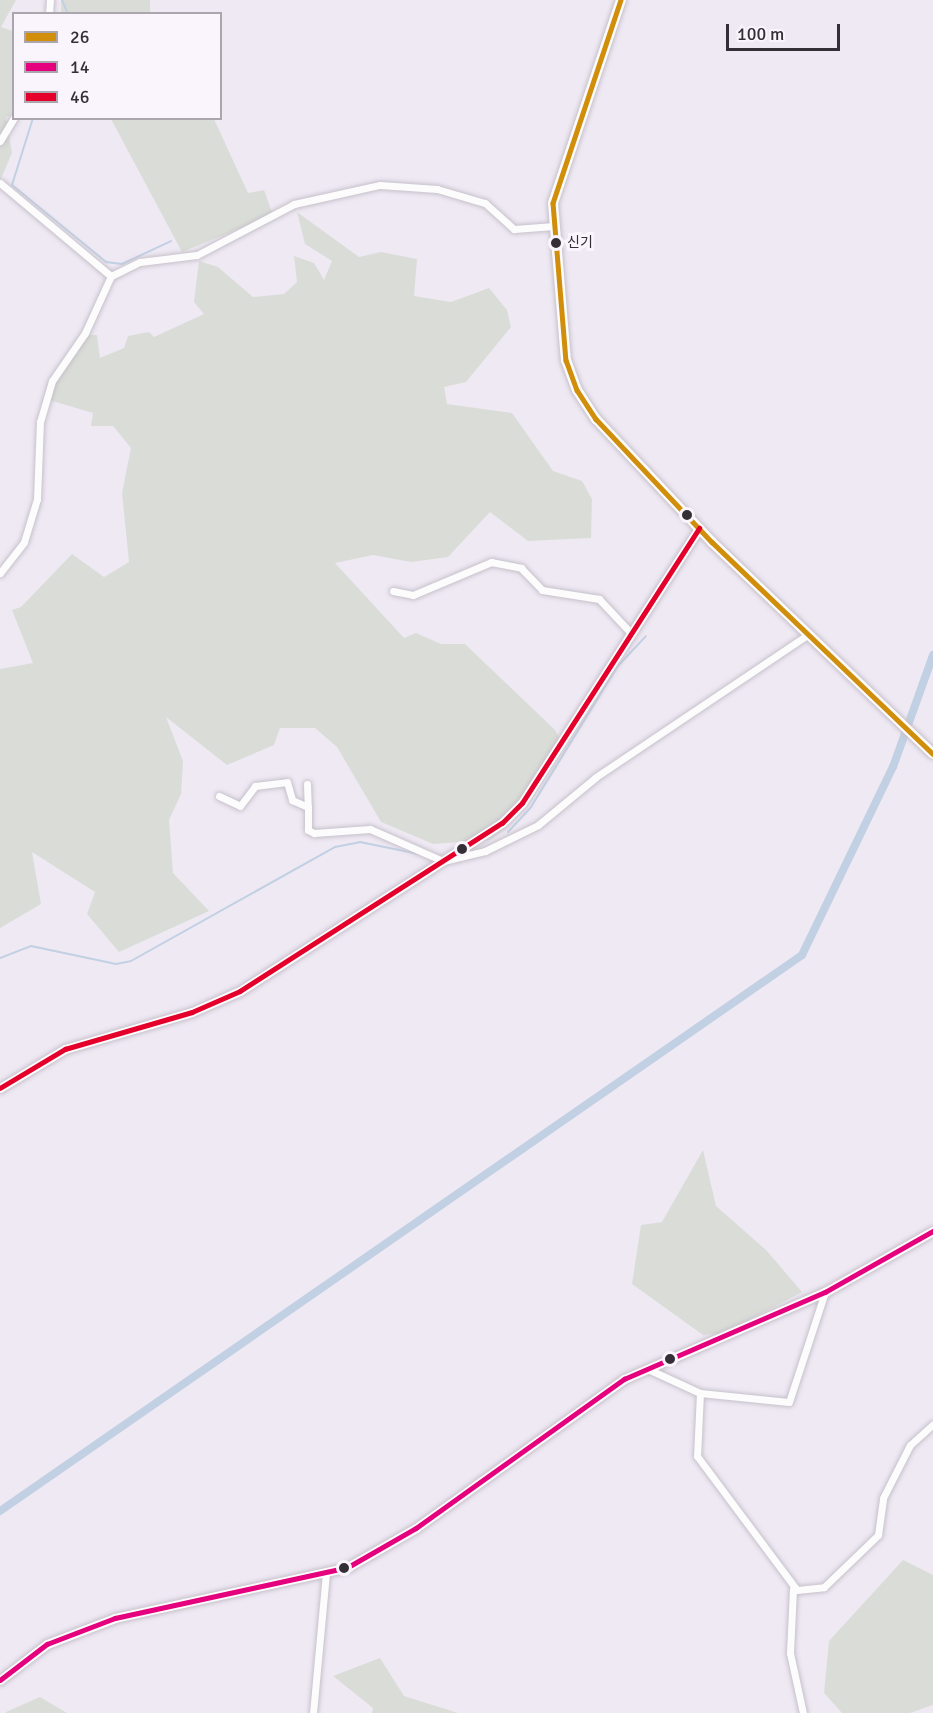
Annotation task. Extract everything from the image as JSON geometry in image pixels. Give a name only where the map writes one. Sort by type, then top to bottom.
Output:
[{"type":"main road","points":[[621,0],[553,202],[566,360],[577,390],[603,426],[699,528],[806,636],[930,750]]},
{"type":"street","points":[[0,141],[13,120]]},
{"type":"street","points":[[0,183],[111,276]]},
{"type":"street","points":[[0,573],[24,542],[37,499],[40,422],[52,381],[85,333],[111,276],[140,262],[192,258],[294,204],[380,185],[437,189],[485,204],[514,229],[554,226]]},
{"type":"street","points":[[0,1088],[65,1049],[192,1012],[240,991],[443,861],[522,803],[628,631],[641,623],[699,528]]},
{"type":"street","points":[[393,591],[413,595],[491,562],[521,568],[542,590],[599,599],[628,631]]},
{"type":"street","points":[[307,784],[308,830],[314,833],[370,829],[443,861],[485,851],[538,825],[596,777],[806,636]]},
{"type":"street","points":[[219,796],[240,806],[255,786],[287,782],[292,800],[308,807]]},
{"type":"street","points":[[0,1680],[47,1644],[74,1631],[348,1567],[394,1542],[624,1379],[650,1370],[825,1292],[933,1231]]},
{"type":"street","points":[[650,1370],[700,1393],[789,1402],[825,1292]]},
{"type":"street","points":[[700,1393],[697,1456],[793,1589],[790,1653],[803,1713]]},
{"type":"street","points":[[793,1589],[824,1587],[878,1535],[889,1488],[910,1445],[933,1424]]},
{"type":"street","points":[[313,1713],[326,1573]]},
{"type":"shaded area","points":[[0,0],[16,0],[1,27],[12,31],[12,115],[6,117],[12,153],[0,181]]},
{"type":"shaded area","points":[[61,0],[150,0],[150,12],[61,12]]},
{"type":"shaded area","points":[[112,120],[214,120],[248,193],[264,190],[273,215],[182,252]]},
{"type":"shaded area","points":[[297,212],[359,257],[381,252],[417,259],[414,296],[451,302],[489,288],[507,310],[511,327],[466,382],[444,387],[447,404],[512,413],[553,471],[582,481],[592,499],[591,538],[528,541],[490,512],[448,557],[411,562],[373,555],[335,563],[404,638],[416,633],[441,644],[465,644],[555,730],[564,746],[506,828],[490,840],[433,844],[381,822],[337,747],[315,728],[280,728],[274,745],[227,765],[166,717],[183,761],[181,794],[169,820],[173,873],[209,911],[119,952],[87,914],[95,892],[32,852],[41,904],[0,928],[0,669],[33,663],[12,610],[21,607],[72,554],[104,577],[129,562],[122,493],[131,448],[113,426],[91,426],[93,413],[49,400],[54,383],[87,335],[97,335],[100,358],[124,348],[128,336],[149,332],[154,337],[204,314],[194,302],[199,261],[218,267],[253,297],[284,294],[297,282],[294,256],[314,263],[324,280],[332,261],[305,244]]},
{"type":"shaded area","points":[[703,1150],[716,1206],[767,1251],[802,1292],[724,1333],[703,1335],[632,1284],[641,1225],[662,1222]]},
{"type":"shaded area","points":[[903,1560],[933,1575],[933,1705],[910,1713],[842,1713],[824,1693],[829,1641]]},
{"type":"shaded area","points":[[380,1658],[404,1696],[458,1713],[372,1713],[373,1708],[333,1676]]},
{"type":"shaded area","points":[[40,1697],[67,1713],[5,1713],[8,1711]]},
{"type":"waterway","points":[[62,0],[67,12]]},
{"type":"waterway","points":[[32,120],[12,185],[106,262],[122,264],[171,241]]},
{"type":"waterway","points":[[508,832],[531,807],[617,667],[646,636]]},
{"type":"waterway","points":[[0,1511],[802,955],[893,767],[933,655]]},
{"type":"waterway","points":[[0,958],[31,946],[116,964],[131,961],[335,847],[360,842],[419,854]]},
{"type":"transit line","name":"26","points":[[621,0],[553,203],[566,360],[577,390],[596,419],[712,542],[933,754]]},
{"type":"transit line","name":"46","points":[[0,1088],[65,1049],[192,1012],[240,991],[502,823],[522,803],[699,528]]},
{"type":"transit line","name":"14","points":[[0,1680],[47,1644],[115,1618],[348,1567],[416,1528],[624,1379],[825,1292],[933,1231]]},
{"type":"place","name":"신기","points":[[556,243]]}]
